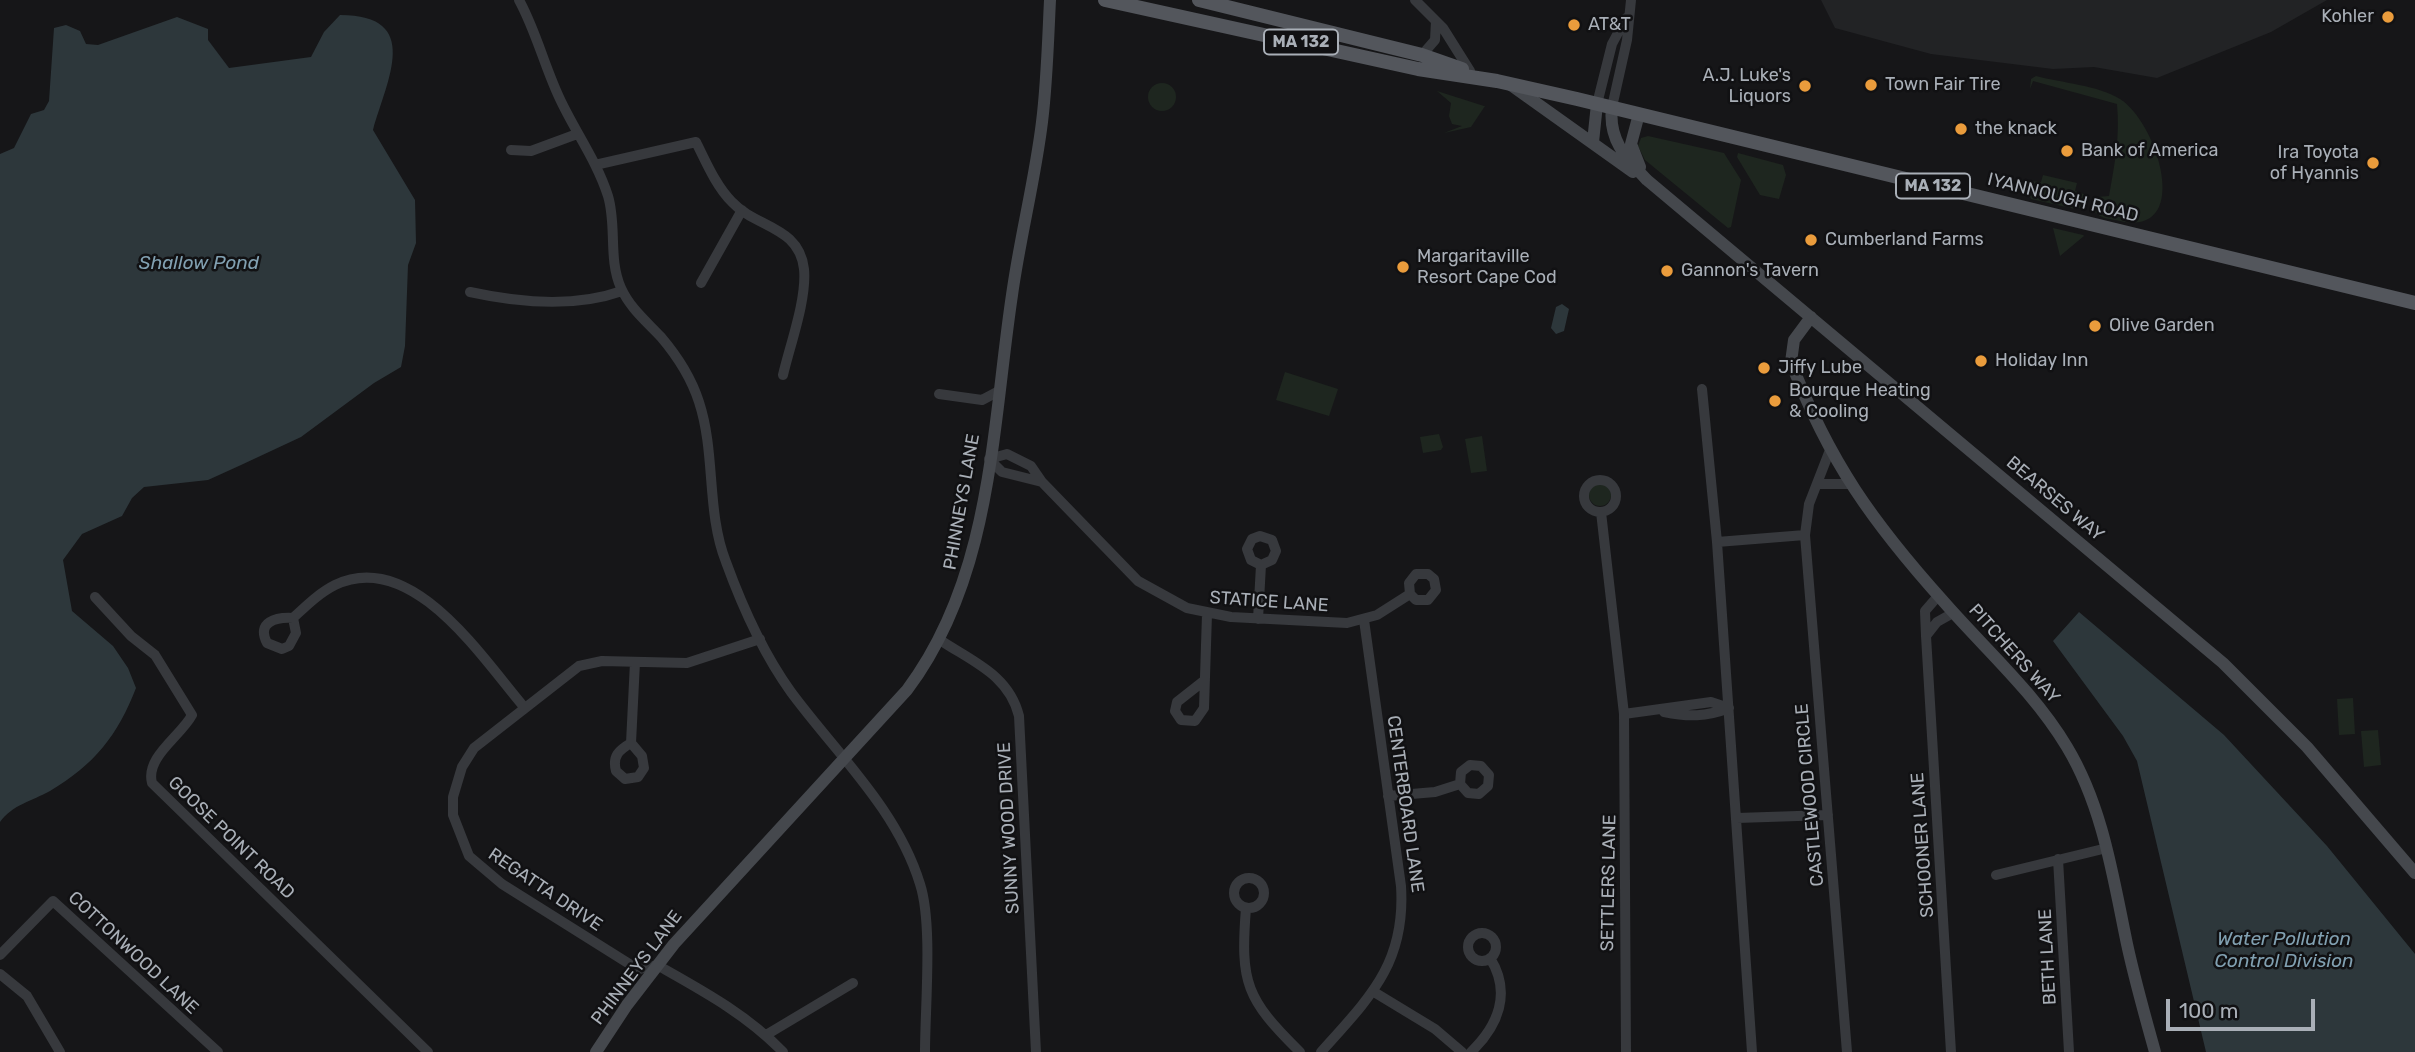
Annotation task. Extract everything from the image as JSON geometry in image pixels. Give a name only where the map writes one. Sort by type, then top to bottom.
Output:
[{"type":"main road","name":"PHINNEYS LANE","points":[[596,1052],[657,965],[907,690],[940,640],[968,572],[989,459],[1014,283],[1042,122],[1050,0]]},
{"type":"main road","name":"IYANNOUGH ROAD","points":[[1105,0],[1418,69],[1502,82],[2415,303]]},
{"type":"main road","name":"IYANNOUGH ROAD","points":[[1199,0],[1422,55],[1502,82]]},
{"type":"main road","points":[[1502,82],[1593,142]]},
{"type":"main road","name":"BEARSES WAY","points":[[1604,106],[1593,142],[1620,164],[1647,180]]},
{"type":"main road","name":"BEARSES WAY","points":[[1604,106],[1619,148],[1647,180],[2223,663],[2307,747],[2415,873]]},
{"type":"main road","points":[[1639,114],[1632,149],[1647,180]]},
{"type":"main road","name":"PITCHERS WAY","points":[[1811,317],[1794,340],[1791,362],[1830,450],[1849,485],[1875,522],[1938,596],[2021,684],[2052,723],[2090,793],[2107,848],[2140,1000],[2155,1052]]},
{"type":"street","points":[[519,0],[557,93],[594,165],[609,201],[614,260],[622,291],[677,357],[695,389],[707,437],[721,548],[760,639],[790,691],[846,756],[904,844],[920,882],[925,914],[925,1052]]},
{"type":"street","points":[[1415,0],[1436,21],[1470,71]]},
{"type":"street","name":"BEARSES WAY","points":[[1604,106],[1612,44],[1628,15],[1630,0]]},
{"type":"street","points":[[1422,55],[1435,40],[1436,21]]},
{"type":"street","points":[[511,150],[531,150],[578,134]]},
{"type":"street","points":[[594,165],[696,142],[726,195],[742,210],[785,234],[802,260],[803,286],[783,375]]},
{"type":"street","points":[[701,283],[742,210]]},
{"type":"street","points":[[470,292],[507,300],[551,302],[599,299],[622,291]]},
{"type":"street","points":[[1702,389],[1717,542],[1752,1052]]},
{"type":"street","points":[[939,394],[982,400],[999,391]]},
{"type":"street","name":"CASTLEWOOD CIRCLE","points":[[1830,450],[1806,514],[1805,536],[1847,1052]]},
{"type":"street","name":"STATICE LANE","points":[[989,459],[1002,454],[1031,466],[1042,482],[1138,581],[1171,601],[1207,614],[1339,623],[1364,620],[1377,615],[1410,594]]},
{"type":"street","points":[[989,459],[998,470],[1042,482]]},
{"type":"street","points":[[1818,484],[1849,485]]},
{"type":"street","name":"SETTLERS LANE","points":[[1601,512],[1624,714],[1626,1052]]},
{"type":"street","points":[[1717,542],[1805,536]]},
{"type":"street","points":[[1258,619],[1261,565]]},
{"type":"street","points":[[293,618],[322,593],[346,581],[371,578],[409,588],[437,609],[524,707]]},
{"type":"street","name":"SCHOONER LANE","points":[[1938,596],[1924,611],[1951,1052]]},
{"type":"street","name":"GOOSE POINT ROAD","points":[[95,597],[131,636],[155,655],[192,715],[182,733],[154,762],[151,771],[152,783],[428,1052]]},
{"type":"street","points":[[1926,636],[1937,622],[1953,613]]},
{"type":"street","points":[[1205,680],[1207,614]]},
{"type":"street","name":"CENTERBOARD LANE","points":[[1321,1052],[1374,992],[1395,950],[1402,904],[1364,620]]},
{"type":"street","name":"REGATTA DRIVE","points":[[657,965],[640,969],[631,965],[481,869],[462,843],[453,816],[453,797],[462,767],[474,748],[579,666],[602,661],[687,663],[760,639]]},
{"type":"street","name":"SUNNY WOOD DRIVE","points":[[940,640],[1004,683],[1013,696],[1019,716],[1036,1052]]},
{"type":"street","points":[[631,743],[635,663]]},
{"type":"street","points":[[1624,714],[1660,711],[1686,717],[1712,715],[1729,708]]},
{"type":"street","points":[[1388,796],[1435,792],[1460,784]]},
{"type":"street","points":[[1737,818],[1828,815]]},
{"type":"street","points":[[1996,875],[2107,848]]},
{"type":"street","name":"BETH LANE","points":[[2058,859],[2069,1052]]},
{"type":"street","name":"COTTONWOOD LANE","points":[[0,955],[53,901],[218,1052]]},
{"type":"street","points":[[1246,908],[1243,960],[1252,996],[1265,1017],[1300,1052]]},
{"type":"street","points":[[1471,1052],[1493,1028],[1500,1010],[1500,982],[1490,958]]},
{"type":"street","points":[[657,965],[741,1013],[783,1052]]},
{"type":"street","points":[[0,974],[27,996],[60,1052]]},
{"type":"street","points":[[766,1035],[853,983]]},
{"type":"street","points":[[1374,992],[1435,1029],[1462,1052]]},
{"type":"shaded area","points":[[1821,0],[2327,0],[2271,32],[2157,78],[2094,67],[2053,69],[1931,54],[1835,28]]},
{"type":"shaded area","points":[[2036,76],[2101,90],[2120,99],[2134,112],[2156,152],[2162,175],[2162,196],[2156,212],[2143,221],[2120,221],[2095,212],[2098,197],[2109,196],[2117,139],[2117,104],[2033,81],[2030,89],[2031,79]]},
{"type":"shaded area","points":[[1162,83],[1172,87],[1176,97],[1172,107],[1162,111],[1152,107],[1148,97],[1152,87]]},
{"type":"shaded area","points":[[1437,91],[1485,106],[1471,127],[1444,133],[1462,126],[1452,124],[1449,116],[1451,103]]},
{"type":"shaded area","points":[[1648,136],[1724,153],[1741,180],[1731,227],[1728,228],[1645,160],[1638,146],[1641,138]]},
{"type":"shaded area","points":[[1738,153],[1783,165],[1786,175],[1779,199],[1760,195],[1737,157]]},
{"type":"shaded area","points":[[2043,175],[2077,183],[2075,191],[2086,195],[2083,207],[2075,209],[2031,199],[2028,192],[2031,181],[2041,182]]},
{"type":"shaded area","points":[[2053,228],[2083,235],[2084,236],[2060,256]]},
{"type":"shaded area","points":[[1285,372],[1338,389],[1329,416],[1276,400]]},
{"type":"shaded area","points":[[1439,434],[1443,447],[1441,450],[1423,453],[1420,437]]},
{"type":"shaded area","points":[[1482,436],[1487,471],[1471,473],[1465,439]]},
{"type":"shaded area","points":[[1600,484],[1608,487],[1611,495],[1608,503],[1600,506],[1592,503],[1589,495],[1592,487]]},
{"type":"shaded area","points":[[2353,698],[2355,734],[2339,735],[2337,699]]},
{"type":"shaded area","points":[[2378,730],[2381,765],[2364,767],[2361,731]]},
{"type":"water","name":"Shallow Pond","points":[[340,15],[366,18],[382,26],[391,38],[391,72],[373,130],[415,200],[416,243],[408,265],[405,346],[401,367],[374,383],[301,437],[208,480],[144,487],[132,498],[122,516],[82,534],[63,560],[72,611],[113,646],[128,668],[136,688],[121,720],[92,759],[66,781],[16,807],[0,822],[0,154],[14,148],[31,114],[44,110],[49,101],[54,28],[66,25],[80,31],[86,44],[98,45],[177,17],[208,29],[208,40],[229,68],[311,57],[324,32]]},
{"type":"water","points":[[1562,304],[1569,309],[1564,331],[1556,334],[1551,328],[1556,307]]},
{"type":"water","name":"Water Pollution Control Division","points":[[2079,612],[2224,735],[2327,846],[2415,954],[2415,1052],[2206,1052],[2137,761],[2123,736],[2053,641]]},
{"type":"place","name":"Kohler","points":[[2388,17]]},
{"type":"place","name":"AT&T","points":[[1574,25]]},
{"type":"place","name":"Town Fair Tire","points":[[1871,85]]},
{"type":"place","name":"A.J. Luke's Liquors","points":[[1805,86]]},
{"type":"place","name":"the knack","points":[[1961,129]]},
{"type":"place","name":"Bank of America","points":[[2067,151]]},
{"type":"place","name":"Ira Toyota of Hyannis","points":[[2373,163]]},
{"type":"place","name":"Cumberland Farms","points":[[1811,240]]},
{"type":"place","name":"Margaritaville Resort Cape Cod","points":[[1403,267]]},
{"type":"place","name":"Gannon's Tavern","points":[[1667,271]]},
{"type":"place","name":"Olive Garden","points":[[2095,326]]},
{"type":"place","name":"Holiday Inn","points":[[1981,361]]},
{"type":"place","name":"Jiffy Lube","points":[[1764,368]]},
{"type":"place","name":"Bourque Heating & Cooling","points":[[1775,401]]}]
